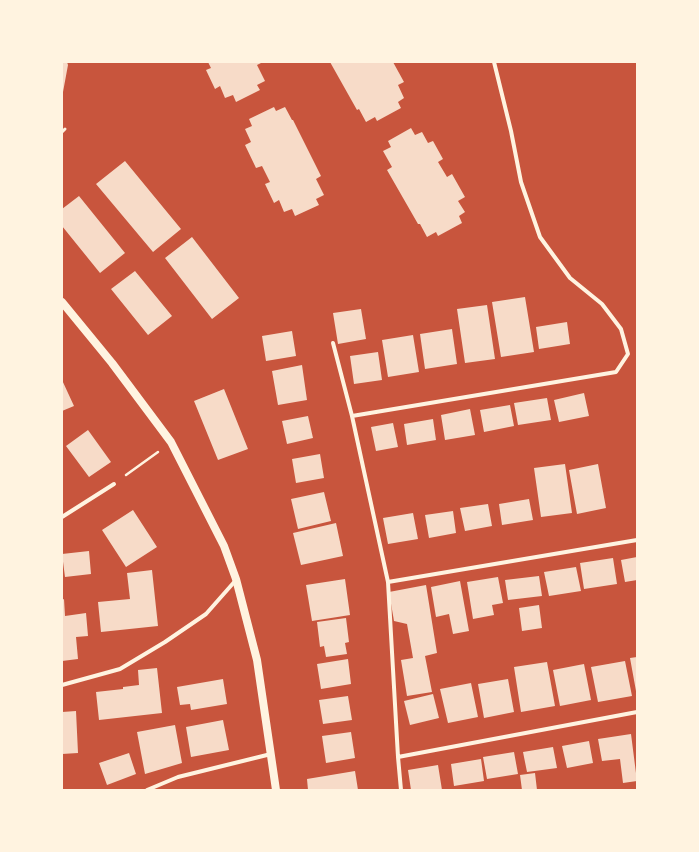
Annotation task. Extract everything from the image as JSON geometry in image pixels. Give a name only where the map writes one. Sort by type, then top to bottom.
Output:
[{"type":"main road","points":[[62,302],[112,363],[171,442],[224,546],[236,579],[257,660],[276,790]]},
{"type":"street","points":[[352,416],[616,372],[628,354],[621,329],[612,316],[602,304],[570,278],[540,237],[521,182],[511,130],[494,62]]},
{"type":"street","points":[[333,342],[352,416],[388,582],[401,790]]},
{"type":"street","points":[[62,516],[114,484]]},
{"type":"street","points":[[388,582],[637,540]]},
{"type":"street","points":[[62,685],[120,669],[165,642],[206,614],[236,579]]},
{"type":"street","points":[[398,757],[637,712]]},
{"type":"street","points":[[147,790],[178,777],[271,754]]},
{"type":"path","points":[[114,484],[171,442]]},
{"type":"building","points":[[62,62],[67,62],[68,65],[63,92]]},
{"type":"building","points":[[208,62],[263,62],[257,65],[265,81],[257,85],[260,90],[236,102],[233,95],[225,98],[220,86],[215,89],[206,70],[211,68]]},
{"type":"building","points":[[330,62],[393,62],[404,82],[398,85],[404,98],[398,102],[401,108],[377,121],[375,117],[366,122],[359,109],[357,110]]},
{"type":"building","points":[[274,107],[276,111],[285,107],[321,176],[316,179],[324,195],[316,199],[319,205],[295,216],[292,209],[284,212],[279,200],[274,203],[265,184],[270,182],[262,166],[256,168],[245,145],[251,142],[245,129],[252,126],[249,119]]},
{"type":"building","points":[[411,128],[415,135],[422,132],[428,143],[433,141],[443,159],[438,162],[447,177],[452,174],[465,197],[458,201],[465,212],[459,216],[462,223],[438,236],[436,232],[427,237],[387,170],[392,167],[383,151],[391,147],[388,141]]},
{"type":"building","points":[[125,161],[181,229],[153,252],[96,184]]},
{"type":"building","points":[[79,196],[125,253],[100,273],[62,226],[62,209]]},
{"type":"building","points":[[192,237],[239,298],[212,319],[165,258]]},
{"type":"building","points":[[135,271],[172,316],[148,335],[111,289]]},
{"type":"building","points":[[525,297],[534,352],[501,357],[492,302]]},
{"type":"building","points":[[487,305],[495,359],[465,363],[457,309]]},
{"type":"building","points":[[361,309],[366,339],[338,344],[333,313]]},
{"type":"building","points":[[567,322],[570,344],[539,349],[536,327]]},
{"type":"building","points":[[452,329],[457,364],[425,369],[420,334]]},
{"type":"building","points":[[292,331],[296,356],[266,361],[262,336]]},
{"type":"building","points":[[413,335],[419,372],[388,377],[382,340]]},
{"type":"building","points":[[378,352],[382,380],[354,384],[350,356]]},
{"type":"building","points":[[302,365],[307,400],[278,405],[272,371]]},
{"type":"building","points":[[62,380],[74,406],[62,411]]},
{"type":"building","points":[[224,389],[248,449],[218,460],[194,401]]},
{"type":"building","points":[[584,393],[589,416],[559,422],[554,400]]},
{"type":"building","points":[[547,398],[551,420],[518,425],[514,403]]},
{"type":"building","points":[[510,405],[514,426],[484,432],[480,410]]},
{"type":"building","points":[[470,409],[475,435],[445,440],[441,415]]},
{"type":"building","points":[[308,416],[313,438],[287,444],[282,421]]},
{"type":"building","points":[[433,419],[436,440],[407,445],[404,424]]},
{"type":"building","points":[[393,423],[398,447],[376,451],[371,427]]},
{"type":"building","points":[[88,430],[111,462],[89,477],[66,446]]},
{"type":"building","points":[[320,454],[324,478],[296,483],[292,459]]},
{"type":"building","points":[[565,464],[572,513],[541,517],[534,468]]},
{"type":"building","points":[[598,464],[606,508],[577,514],[569,470]]},
{"type":"building","points":[[324,492],[331,521],[298,529],[291,499]]},
{"type":"building","points":[[529,499],[533,520],[502,525],[499,504]]},
{"type":"building","points":[[488,504],[492,526],[465,531],[460,508]]},
{"type":"building","points":[[133,510],[157,547],[126,567],[102,530]]},
{"type":"building","points":[[453,511],[456,533],[429,538],[425,515]]},
{"type":"building","points":[[413,513],[418,539],[388,544],[383,518]]},
{"type":"building","points":[[336,523],[343,556],[301,565],[293,533]]},
{"type":"building","points":[[89,551],[91,574],[65,577],[62,554]]},
{"type":"building","points":[[637,557],[637,580],[625,582],[621,560]]},
{"type":"building","points":[[613,558],[617,584],[584,589],[580,563]]},
{"type":"building","points":[[576,567],[581,591],[549,596],[544,572]]},
{"type":"building","points":[[152,570],[158,626],[101,632],[98,602],[130,599],[127,573]]},
{"type":"building","points":[[539,576],[542,596],[508,600],[505,580]]},
{"type":"building","points":[[498,577],[503,603],[492,605],[494,615],[473,619],[467,582]]},
{"type":"building","points":[[345,579],[350,615],[312,621],[306,585]]},
{"type":"building","points":[[460,581],[469,631],[453,634],[449,614],[436,617],[431,587]]},
{"type":"building","points":[[426,585],[437,653],[425,656],[432,692],[407,696],[401,660],[413,658],[407,624],[394,621],[389,592]]},
{"type":"building","points":[[64,599],[65,616],[86,613],[88,636],[76,637],[78,659],[62,661],[62,600]]},
{"type":"building","points":[[539,605],[542,628],[522,631],[519,608]]},
{"type":"building","points":[[346,618],[349,642],[345,643],[347,654],[326,657],[324,646],[320,647],[317,622]]},
{"type":"building","points":[[637,657],[637,691],[636,691],[630,658]]},
{"type":"building","points":[[348,659],[351,684],[321,689],[317,664]]},
{"type":"building","points":[[625,661],[632,696],[598,702],[591,667]]},
{"type":"building","points":[[547,662],[555,706],[521,712],[514,667]]},
{"type":"building","points":[[584,664],[591,700],[560,706],[553,670]]},
{"type":"building","points":[[157,668],[162,713],[99,720],[96,692],[123,689],[123,687],[139,685],[138,670]]},
{"type":"building","points":[[223,679],[227,704],[191,710],[190,704],[180,705],[177,687]]},
{"type":"building","points":[[508,679],[514,712],[484,718],[478,684]]},
{"type":"building","points":[[471,683],[478,717],[448,723],[440,689]]},
{"type":"building","points":[[433,694],[439,718],[410,725],[404,701]]},
{"type":"building","points":[[348,696],[352,720],[323,724],[319,700]]},
{"type":"building","points":[[76,711],[78,753],[62,754],[62,712]]},
{"type":"building","points":[[223,720],[229,750],[191,757],[186,727]]},
{"type":"building","points":[[175,725],[182,763],[145,774],[137,732]]},
{"type":"building","points":[[351,732],[355,758],[326,763],[322,736]]},
{"type":"building","points":[[631,734],[637,781],[623,783],[620,759],[602,761],[598,739]]},
{"type":"building","points":[[589,741],[593,763],[567,768],[562,746]]},
{"type":"building","points":[[553,747],[557,768],[527,772],[523,752]]},
{"type":"building","points":[[514,752],[518,774],[487,779],[483,757]]},
{"type":"building","points":[[129,753],[136,774],[107,785],[99,763]]},
{"type":"building","points":[[481,759],[484,781],[454,786],[451,764]]},
{"type":"building","points":[[438,765],[442,790],[411,790],[408,770]]},
{"type":"building","points":[[355,771],[358,790],[308,790],[307,779]]},
{"type":"building","points":[[535,773],[537,790],[522,790],[520,775]]}]
